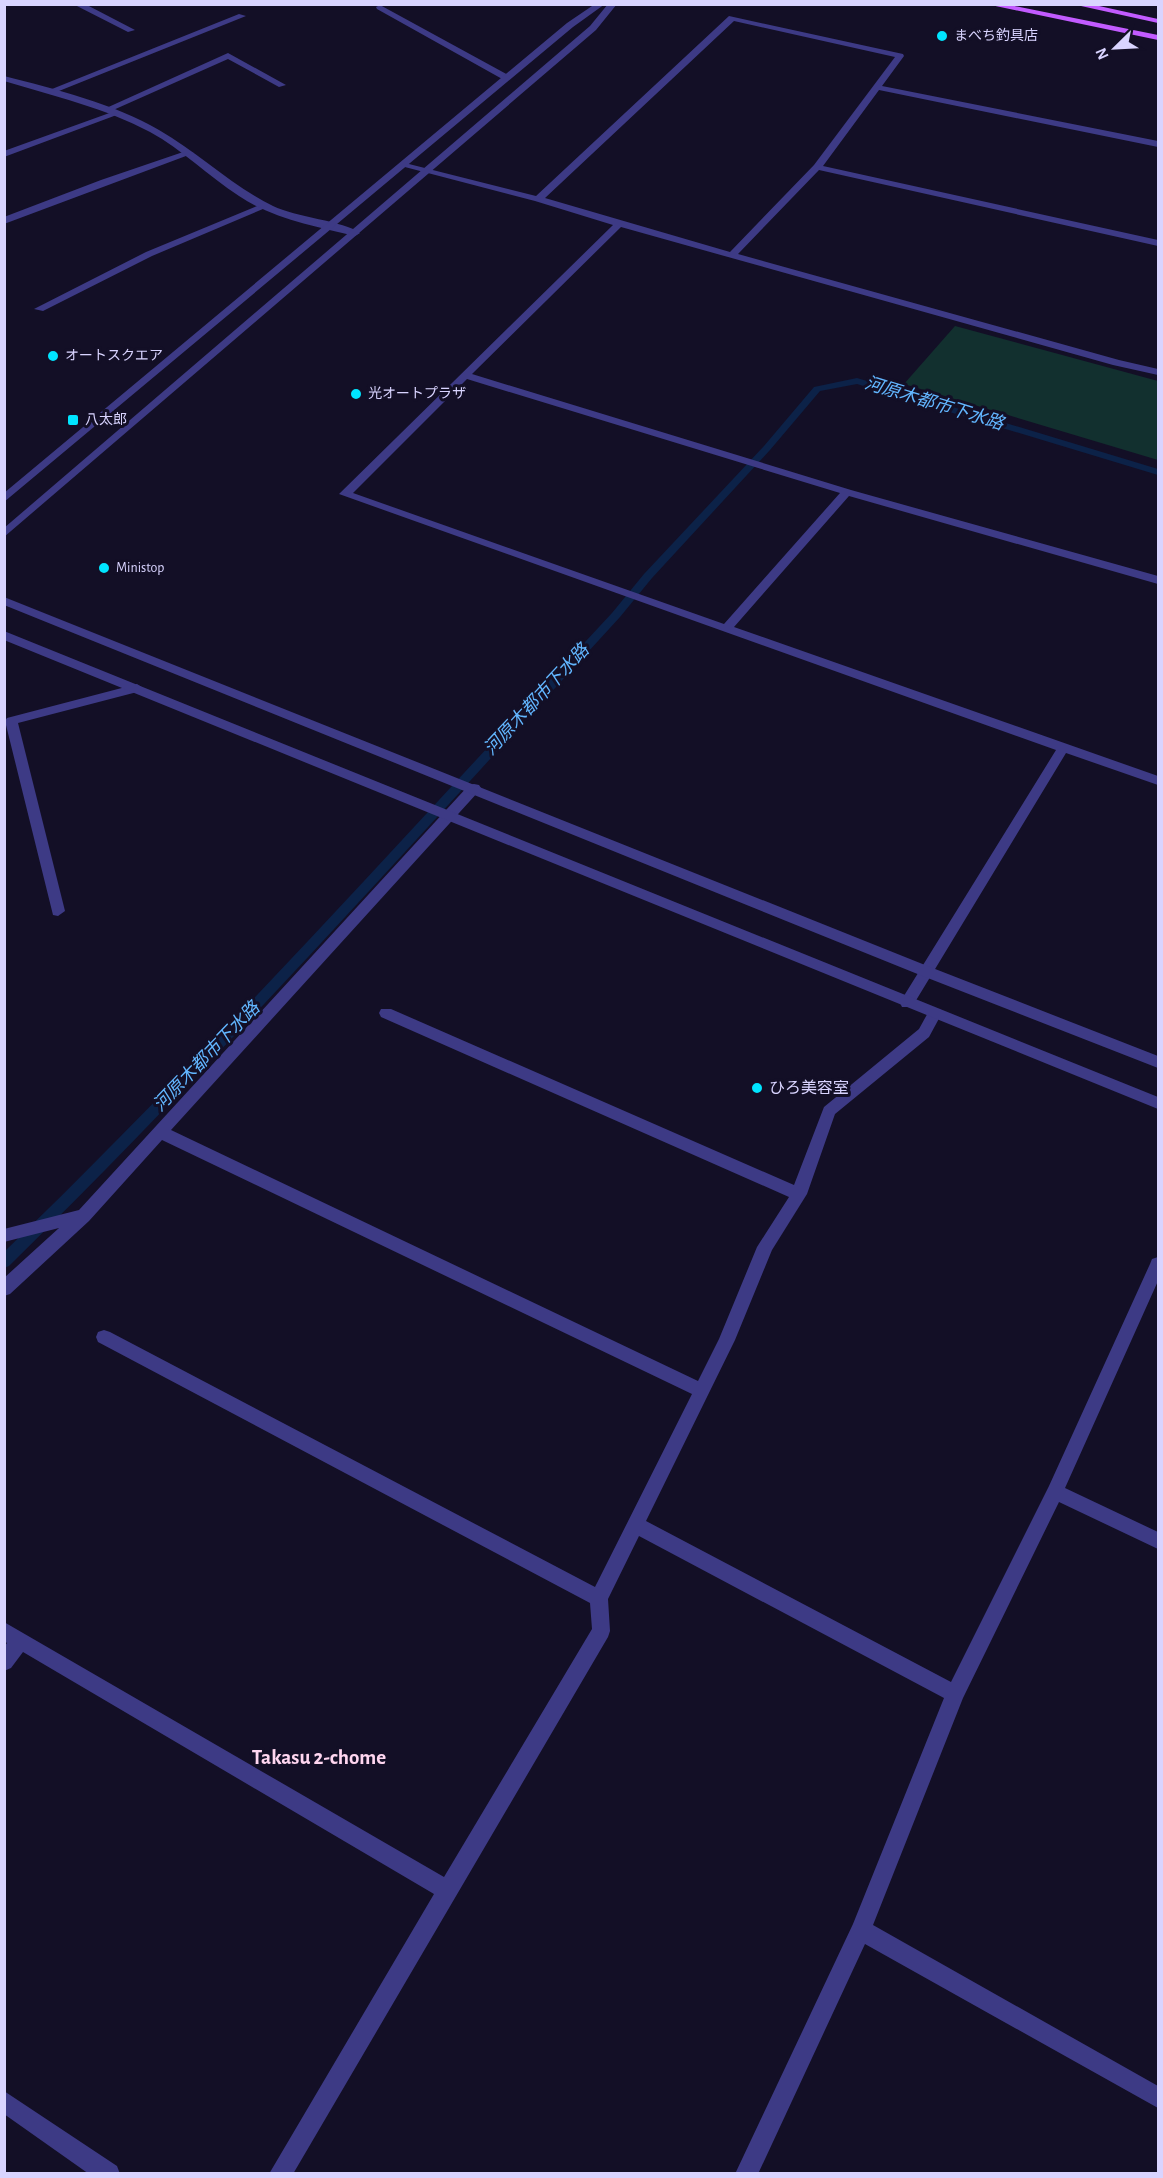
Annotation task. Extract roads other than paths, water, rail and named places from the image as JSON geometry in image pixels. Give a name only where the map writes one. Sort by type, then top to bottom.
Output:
[{"type":"main road","points":[[990,4],[1158,38]]},
{"type":"main road","points":[[1076,4],[1158,21]]},
{"type":"street","points":[[77,4],[131,30]]},
{"type":"street","points":[[4,499],[570,25],[601,4]]},
{"type":"street","points":[[4,534],[593,28],[613,4]]},
{"type":"street","points":[[380,7],[507,78]]},
{"type":"street","points":[[51,91],[242,16]]},
{"type":"street","points":[[538,199],[732,18],[900,56],[817,167],[732,255]]},
{"type":"street","points":[[108,109],[228,56],[282,86]]},
{"type":"street","points":[[4,78],[118,112],[155,131],[189,153],[243,195],[280,213],[355,233]]},
{"type":"street","points":[[876,87],[1158,144]]},
{"type":"street","points":[[4,154],[118,112]]},
{"type":"street","points":[[4,221],[104,182],[189,153]]},
{"type":"street","points":[[404,164],[538,199],[619,224],[1158,372]]},
{"type":"street","points":[[817,167],[1158,243]]},
{"type":"street","points":[[39,309],[149,254],[265,206]]},
{"type":"street","points":[[619,224],[345,494],[1158,781]]},
{"type":"street","points":[[467,376],[847,492],[1158,580]]},
{"type":"street","points":[[727,628],[847,492]]},
{"type":"street","points":[[4,601],[925,971],[1158,1062]]},
{"type":"street","points":[[4,635],[1158,1103]]},
{"type":"street","points":[[58,911],[11,721],[137,688]]},
{"type":"street","points":[[907,1003],[1063,748]]},
{"type":"street","points":[[4,1289],[83,1215],[452,815],[474,788]]},
{"type":"street","points":[[387,1013],[799,1194]]},
{"type":"street","points":[[279,2174],[601,1631],[599,1598],[703,1391],[727,1340],[765,1247],[799,1194],[830,1111],[924,1033],[935,1013]]},
{"type":"street","points":[[160,1132],[703,1391]]},
{"type":"street","points":[[5,1234],[83,1215]]},
{"type":"street","points":[[746,2174],[861,1930],[955,1694],[1055,1492],[1158,1264]]},
{"type":"street","points":[[104,1336],[599,1598]]},
{"type":"street","points":[[1055,1492],[1158,1541]]},
{"type":"street","points":[[636,1525],[955,1694]]},
{"type":"street","points":[[4,1662],[13,1635],[447,1890]]},
{"type":"street","points":[[861,1930],[1158,2098]]},
{"type":"street","points":[[4,2101],[109,2174]]},
{"type":"waterway","name":"河原木都市下水路","points":[[4,1262],[162,1105],[315,943],[616,615],[648,576],[767,448],[817,389],[857,381],[1158,472]]},
{"type":"place","name":"まべち釣具店","points":[[942,36]]},
{"type":"place","name":"オートスクエア","points":[[53,356]]},
{"type":"place","name":"光オートプラザ","points":[[356,394]]},
{"type":"place","name":"八太郎","points":[[73,420]]},
{"type":"place","name":"Ministop","points":[[104,568]]},
{"type":"place","name":"ひろ美容室","points":[[757,1088]]},
{"type":"district","name":"Takasu 2-chome","points":[[319,1757]]}]
